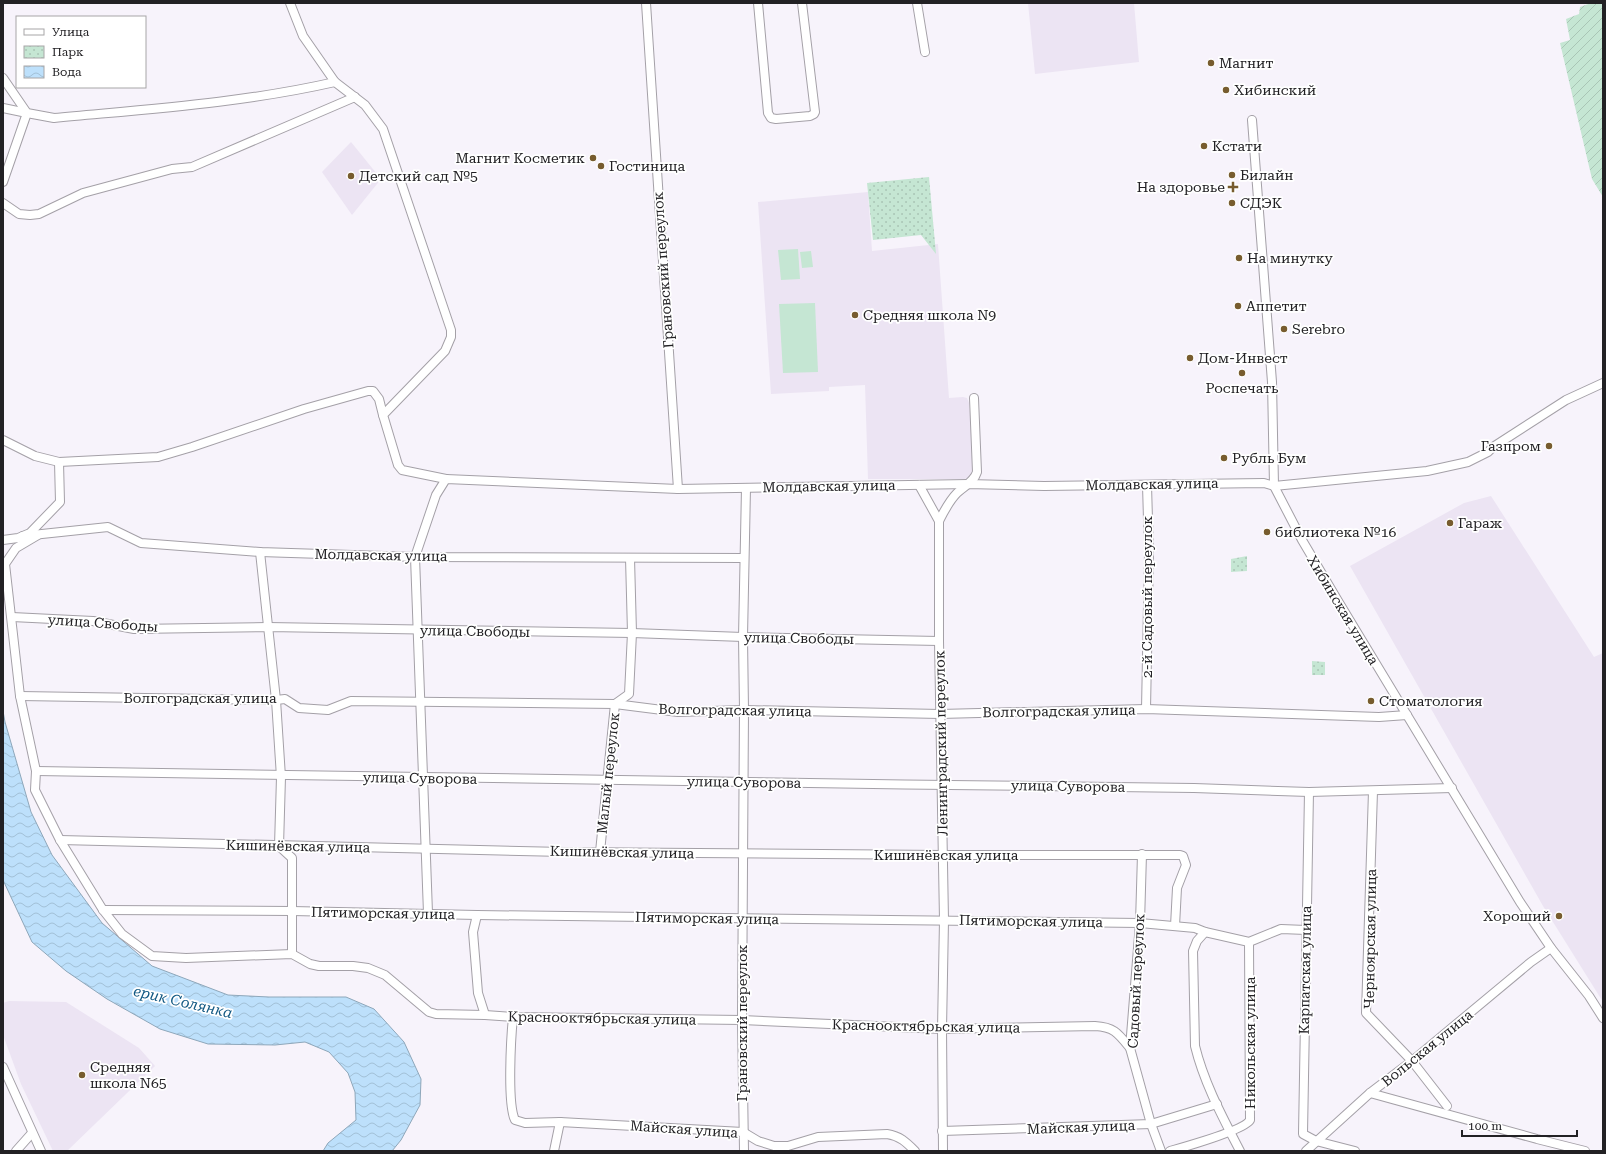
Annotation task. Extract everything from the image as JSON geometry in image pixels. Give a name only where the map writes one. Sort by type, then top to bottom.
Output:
[{"type":"street","points":[[290,3],[303,36],[335,82],[368,108],[383,129],[451,330],[451,337],[446,352],[383,415]]},
{"type":"street","name":"Грановский переулок","points":[[646,3],[678,489]]},
{"type":"street","points":[[758,3],[768,113],[771,118],[776,119],[810,116],[815,112],[802,3]]},
{"type":"street","points":[[917,3],[924,52]]},
{"type":"street","points":[[3,78],[27,113]]},
{"type":"street","points":[[3,108],[54,118],[222,102],[304,89],[335,82]]},
{"type":"street","points":[[3,203],[19,214],[39,214],[83,194],[172,169],[192,167],[355,97]]},
{"type":"street","points":[[3,182],[27,113]]},
{"type":"street","name":"Хибинская улица","points":[[1252,120],[1272,382],[1274,486],[1302,540],[1520,902],[1551,948],[1589,996],[1603,1018]]},
{"type":"street","name":"Молдавская улица","points":[[383,415],[398,465],[402,470],[446,479],[678,489],[968,484],[1044,486],[1264,483],[1274,486],[1427,471],[1468,462],[1488,452],[1493,447],[1566,400],[1603,383]]},
{"type":"street","points":[[3,440],[35,456],[59,462],[158,456],[192,448],[298,411],[368,391],[373,391],[379,399],[383,415]]},
{"type":"street","name":"Ленинградский переулок","points":[[943,1151],[942,1028],[944,920],[939,641],[939,521],[947,505],[957,493],[968,484],[977,472],[974,398]]},
{"type":"street","points":[[23,536],[30,533],[60,502],[59,462]]},
{"type":"street","points":[[428,914],[415,557],[436,495],[446,479]]},
{"type":"street","points":[[919,485],[939,521]]},
{"type":"street","name":"2-й Садовый переулок","points":[[1146,709],[1149,554],[1147,485]]},
{"type":"street","name":"Грановский переулок","points":[[744,1151],[742,918],[744,710],[743,637],[746,488]]},
{"type":"street","name":"Молдавская улица","points":[[3,540],[23,536],[108,528],[141,543],[260,552],[415,557],[744,558]]},
{"type":"street","points":[[38,535],[16,548],[5,564],[20,696],[36,771],[35,790],[60,840],[104,910],[122,934],[152,956],[186,958],[292,954],[292,858],[278,846],[280,777],[276,700],[260,552]]},
{"type":"street","name":"Малый переулок","points":[[600,852],[615,704],[629,694],[632,633],[630,558]]},
{"type":"street","name":"улица Свободы","points":[[12,617],[92,621],[134,629],[268,627],[632,633],[939,641]]},
{"type":"street","name":"Волгоградская улица","points":[[20,696],[285,699],[299,708],[328,710],[351,701],[420,703],[615,704],[678,712],[744,710],[940,714],[1146,709],[1379,717],[1407,715]]},
{"type":"street","name":"улица Суворова","points":[[36,771],[280,777],[423,777],[1200,788],[1309,792],[1452,788]]},
{"type":"street","name":"Черноярская улица","points":[[1373,791],[1366,1013],[1412,1061],[1447,1106]]},
{"type":"street","name":"Карпатская улица","points":[[1309,792],[1303,1134],[1316,1141]]},
{"type":"street","name":"Кишинёвская улица","points":[[60,840],[278,846],[743,854],[1180,854],[1183,856],[1186,865],[1177,888],[1175,926]]},
{"type":"street","name":"Садовый переулок","points":[[1142,854],[1140,923],[1130,1048],[1151,1124],[1161,1151]]},
{"type":"street","name":"Пятиморская улица","points":[[104,910],[292,911],[477,915],[1140,923],[1195,928],[1205,932],[1249,942]]},
{"type":"street","points":[[477,915],[473,932],[478,993],[485,1015]]},
{"type":"street","points":[[1249,942],[1281,929],[1306,930]]},
{"type":"street","points":[[1205,932],[1197,941],[1193,951],[1194,1038],[1198,1056],[1217,1104],[1240,1151]]},
{"type":"street","name":"Никольская улица","points":[[1230,1132],[1248,1124],[1250,1120],[1249,942]]},
{"type":"street","name":"Вольская улица","points":[[1306,1151],[1370,1093],[1412,1061],[1531,962],[1551,948]]},
{"type":"street","name":"Краснооктябрьская улица","points":[[292,954],[310,964],[319,966],[353,966],[376,970],[401,988],[429,1012],[436,1014],[513,1017],[742,1020],[942,1028],[1105,1027],[1114,1030],[1130,1048]]},
{"type":"street","name":"Майская улица","points":[[513,1017],[511,1032],[511,1106],[515,1120],[525,1123],[560,1122],[743,1132],[758,1141],[774,1146],[788,1146],[818,1137],[887,1134],[902,1139],[915,1151]]},
{"type":"street","points":[[3,1067],[5,1075],[41,1151]]},
{"type":"street","points":[[1370,1093],[1585,1151]]},
{"type":"street","name":"Майская улица","points":[[942,1131],[1151,1124],[1217,1104]]},
{"type":"street","points":[[554,1151],[560,1122]]},
{"type":"street","points":[[1170,1151],[1230,1132]]},
{"type":"street","points":[[16,1151],[32,1133]]},
{"type":"street","points":[[1316,1141],[1355,1151]]},
{"type":"shaded area","points":[[1028,3],[1134,3],[1139,62],[1035,74]]},
{"type":"shaded area","name":"Детский сад №5","points":[[351,142],[381,179],[352,215],[322,172]]},
{"type":"shaded area","name":"Средняя школа N9","points":[[868,192],[872,251],[938,244],[949,398],[967,398],[969,403],[974,465],[970,476],[965,479],[868,479],[865,385],[829,387],[829,391],[771,394],[758,202]]},
{"type":"shaded area","points":[[1491,496],[1594,657],[1603,653],[1603,1002],[1543,906],[1350,566],[1464,503]]},
{"type":"shaded area","name":"Средняя школа N65","points":[[9,1001],[66,1002],[139,1048],[155,1066],[67,1151],[53,1151],[21,1084],[3,1035],[3,1003]]},
{"type":"green space","points":[[1591,3],[1603,3],[1603,197],[1592,179],[1560,43],[1570,40],[1566,19],[1579,14],[1580,7]]},
{"type":"green space","points":[[929,177],[936,254],[921,235],[873,240],[867,183]]},
{"type":"green space","points":[[798,249],[800,279],[781,280],[778,250]]},
{"type":"green space","points":[[811,251],[813,267],[802,268],[800,252]]},
{"type":"green space","points":[[815,303],[818,372],[783,373],[779,304]]},
{"type":"green space","points":[[1247,556],[1247,571],[1231,572],[1231,559]]},
{"type":"green space","points":[[1312,661],[1325,662],[1325,675],[1312,675]]},
{"type":"water","name":"ерик Солянка","points":[[3,711],[31,812],[52,855],[102,923],[152,966],[228,995],[269,997],[346,997],[374,1009],[404,1042],[421,1079],[420,1105],[401,1140],[392,1151],[323,1151],[328,1143],[356,1120],[355,1092],[348,1073],[329,1052],[305,1042],[275,1045],[208,1044],[160,1029],[107,999],[66,971],[32,942],[3,880]]},
{"type":"place","name":"Магнит","points":[[1211,63]]},
{"type":"place","name":"Хибинский","points":[[1226,90]]},
{"type":"place","name":"Кстати","points":[[1204,146]]},
{"type":"place","name":"Магнит Косметик","points":[[593,158]]},
{"type":"place","name":"Гостиница","points":[[601,166]]},
{"type":"place","name":"Билайн","points":[[1232,175]]},
{"type":"place","name":"Детский сад №5","points":[[351,176]]},
{"type":"place","name":"На здоровье","points":[[1233,187]]},
{"type":"place","name":"СДЭК","points":[[1232,203]]},
{"type":"place","name":"На минутку","points":[[1239,258]]},
{"type":"place","name":"Аппетит","points":[[1238,306]]},
{"type":"place","name":"Средняя школа N9","points":[[855,315]]},
{"type":"place","name":"Serebro","points":[[1284,329]]},
{"type":"place","name":"Дом-Инвест","points":[[1190,358]]},
{"type":"place","name":"Роспечать","points":[[1242,373]]},
{"type":"place","name":"Газпром","points":[[1549,446]]},
{"type":"place","name":"Рубль Бум","points":[[1224,458]]},
{"type":"place","name":"Гараж","points":[[1450,523]]},
{"type":"place","name":"библиотека №16","points":[[1267,532]]},
{"type":"place","name":"Стоматология","points":[[1371,701]]},
{"type":"place","name":"Хороший","points":[[1559,916]]},
{"type":"place","name":"Средняя школа N65","points":[[82,1075]]}]
